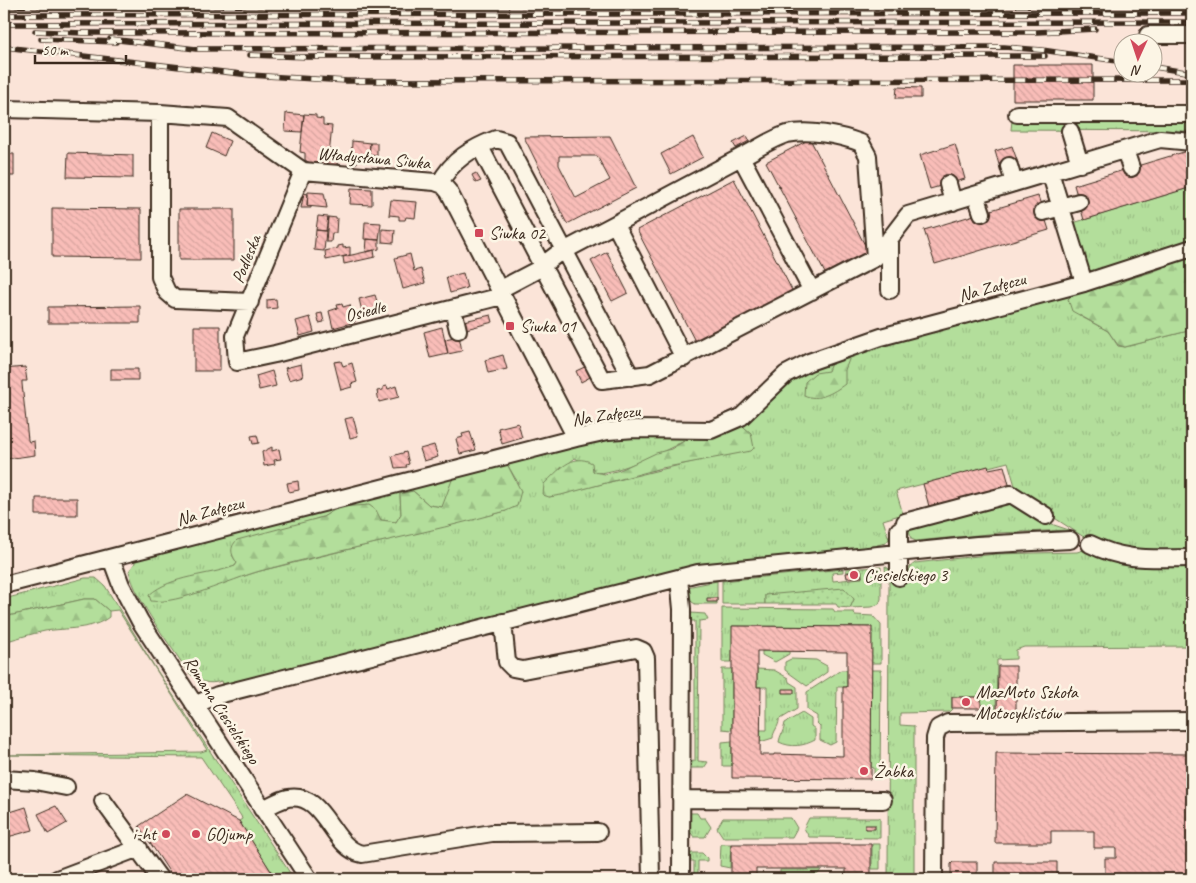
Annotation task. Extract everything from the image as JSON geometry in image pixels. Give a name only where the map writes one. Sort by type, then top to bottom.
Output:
[{"type":"street","points":[[1164,35],[1192,35]]},
{"type":"street","name":"Władysława Siwka","points":[[4,109],[160,113],[228,118],[303,171],[440,183],[449,192],[576,438]]},
{"type":"street","points":[[160,113],[160,277],[167,292],[175,299],[250,302]]},
{"type":"street","points":[[1017,114],[1192,114]]},
{"type":"street","points":[[1070,131],[1080,164]]},
{"type":"street","name":"Osiedle","points":[[237,362],[453,309],[500,293],[565,250],[741,157],[782,136],[793,133],[815,133],[861,143],[868,156],[875,258]]},
{"type":"street","points":[[440,183],[454,161],[496,139],[504,140],[510,144],[631,377]]},
{"type":"street","points":[[480,147],[602,380],[650,374],[875,258],[908,215],[1160,140],[1192,142]]},
{"type":"street","points":[[1125,150],[1130,168]]},
{"type":"street","points":[[741,157],[812,291]]},
{"type":"street","points":[[1009,166],[1014,183]]},
{"type":"street","name":"Podleska","points":[[237,362],[235,336],[303,171]]},
{"type":"street","points":[[1050,172],[1084,283]]},
{"type":"street","points":[[948,184],[953,202]]},
{"type":"street","points":[[976,195],[982,213]]},
{"type":"street","points":[[1043,212],[1079,202]]},
{"type":"street","points":[[614,224],[684,358]]},
{"type":"street","points":[[890,238],[890,290]]},
{"type":"street","name":"Na Załęczu","points":[[4,585],[576,438],[608,431],[635,429],[711,430],[742,417],[786,374],[809,362],[882,337],[1084,283],[1192,248]]},
{"type":"street","points":[[453,309],[458,330]]},
{"type":"street","points":[[899,577],[902,526],[1012,494],[1046,516]]},
{"type":"street","points":[[194,704],[206,699],[679,578],[735,568],[899,554],[977,545],[1070,540]]},
{"type":"street","points":[[1090,544],[1112,555],[1129,558],[1192,558]]},
{"type":"street","name":"Romana Ciesielskiego","points":[[111,558],[129,602],[309,879]]},
{"type":"street","points":[[679,578],[682,609],[680,879]]},
{"type":"street","points":[[503,622],[507,662],[513,668],[523,670],[636,648],[642,651],[646,658],[651,879]]},
{"type":"street","points":[[934,879],[935,738],[938,728],[948,723],[1192,722]]},
{"type":"street","points":[[4,779],[35,781],[66,787]]},
{"type":"street","points":[[262,809],[288,798],[300,798],[324,815],[349,849],[362,854],[492,834],[598,832]]},
{"type":"street","points":[[681,799],[883,800]]},
{"type":"street","points":[[103,801],[160,879]]},
{"type":"street","points":[[57,879],[139,848]]},
{"type":"green space","points":[[1012,120],[1192,120],[1192,131],[1011,130]]},
{"type":"green space","points":[[1192,187],[1192,243],[1095,274],[1088,273],[1073,223]]},
{"type":"green space","points":[[1192,256],[1117,285],[1100,286],[1080,316],[1108,331],[1118,346],[1125,347],[1192,330],[1192,555],[1133,555],[1090,541],[1033,504],[1016,489],[1008,462],[896,491],[903,514],[883,520],[889,539],[886,543],[877,545],[877,549],[537,607],[224,686],[222,681],[204,682],[189,673],[146,609],[129,571],[135,563],[134,559],[457,474],[442,507],[429,505],[413,491],[400,494],[401,514],[396,522],[381,520],[378,516],[331,512],[323,517],[289,527],[232,555],[237,563],[235,566],[174,598],[260,571],[506,511],[518,483],[507,464],[608,438],[694,435],[644,460],[602,473],[593,472],[593,468],[575,458],[544,484],[549,497],[696,461],[807,366]]},
{"type":"green space","points":[[1192,256],[1192,330],[1125,347],[1118,345],[1108,331],[1072,311],[1068,299],[1074,293],[1100,286],[1117,285]]},
{"type":"green space","points":[[847,356],[850,357],[845,370],[845,384],[820,397],[815,398],[804,395],[805,382],[815,373],[828,371],[832,361]]},
{"type":"green space","points":[[739,423],[751,433],[754,448],[751,451],[662,468],[561,495],[549,497],[543,495],[544,484],[572,461],[585,460],[592,463],[593,472],[605,474],[620,470],[656,453],[671,449],[694,435]]},
{"type":"green space","points":[[507,464],[521,491],[517,506],[506,511],[260,571],[175,599],[151,601],[149,595],[168,583],[235,566],[237,563],[232,554],[232,548],[237,540],[323,517],[339,507],[369,505],[376,510],[381,520],[396,522],[401,514],[400,494],[413,491],[429,505],[442,507],[452,480],[457,474]]},
{"type":"green space","points":[[1000,501],[1021,504],[1054,525],[1069,530],[999,533],[916,541],[911,539],[909,531],[906,530]]},
{"type":"green space","points":[[1090,548],[1192,560],[1192,646],[1024,647],[1016,650],[1016,659],[997,660],[996,713],[983,712],[981,697],[952,697],[952,709],[949,712],[900,713],[900,725],[914,726],[914,879],[888,879],[889,581],[886,580],[885,566],[889,569],[890,577],[909,577],[910,567],[915,563],[996,554],[1077,552]]},
{"type":"green space","points":[[881,567],[881,599],[879,604],[872,607],[850,608],[854,599],[765,595],[765,604],[722,604],[722,581],[843,569],[843,572],[832,573],[833,581],[862,578],[862,570],[846,572],[846,569]]},
{"type":"green space","points":[[85,578],[96,578],[105,586],[156,669],[294,879],[276,879],[239,821],[242,819],[241,816],[201,757],[4,755],[201,752],[207,750],[118,610],[109,611],[95,599],[84,599],[4,617],[4,599]]},
{"type":"green space","points":[[717,581],[717,604],[695,604],[688,599],[687,587]]},
{"type":"green space","points":[[844,588],[854,599],[850,608],[838,607],[836,604],[765,604],[765,595]]},
{"type":"green space","points":[[84,599],[95,599],[109,611],[109,617],[87,626],[45,631],[4,642],[4,617]]},
{"type":"green space","points":[[722,608],[833,609],[835,612],[854,612],[855,615],[873,616],[881,625],[881,663],[871,663],[871,627],[733,626],[732,662],[722,662]]},
{"type":"green space","points":[[691,613],[705,614],[708,620],[699,621],[698,761],[708,762],[704,768],[689,768],[686,762],[695,761],[695,621],[686,621]]},
{"type":"green space","points":[[762,651],[789,651],[789,654],[775,662],[762,655]]},
{"type":"green space","points":[[791,659],[816,660],[827,666],[827,672],[807,686],[785,670],[785,662]]},
{"type":"green space","points":[[722,669],[732,669],[732,730],[722,729]]},
{"type":"green space","points":[[757,669],[774,670],[788,678],[789,682],[797,687],[797,709],[779,720],[773,738],[760,742],[760,730],[767,730],[767,687],[757,687]]},
{"type":"green space","points":[[841,670],[847,670],[847,687],[837,687],[836,742],[830,745],[820,740],[820,726],[817,723],[817,716],[807,710],[807,692]]},
{"type":"green space","points":[[871,670],[881,670],[880,779],[874,779],[874,768],[871,767]]},
{"type":"green space","points":[[802,713],[811,719],[811,726],[815,729],[815,740],[797,746],[779,742],[785,723]]},
{"type":"green space","points":[[732,741],[732,766],[722,766],[722,742]]},
{"type":"green space","points":[[686,813],[697,813],[700,818],[705,818],[711,827],[705,837],[694,837],[691,833],[686,832]]},
{"type":"green space","points":[[723,818],[791,818],[797,828],[792,837],[723,837],[717,828]]},
{"type":"green space","points":[[809,818],[880,818],[880,838],[809,837],[804,828]]},
{"type":"green space","points":[[721,844],[731,844],[730,868],[720,866]]},
{"type":"green space","points":[[872,844],[880,844],[880,869],[872,869]]},
{"type":"green space","points":[[702,853],[707,858],[707,861],[698,861],[698,879],[694,879],[694,861],[685,861],[687,855]]},
{"type":"green space","points":[[780,870],[821,870],[818,874],[790,878],[780,874]]},
{"type":"building","points":[[1013,65],[1093,65],[1093,100],[1013,100]]},
{"type":"building","points":[[897,87],[921,88],[921,98],[896,98]]},
{"type":"building","points":[[286,113],[304,115],[302,132],[285,131]]},
{"type":"building","points":[[304,114],[316,115],[316,118],[323,119],[323,125],[332,126],[328,165],[312,164],[305,160],[305,153],[300,152]]},
{"type":"building","points":[[212,133],[230,141],[224,156],[206,148]]},
{"type":"building","points":[[610,136],[636,188],[567,224],[524,137]],"holes":[[[559,156],[597,156],[610,180],[576,198],[559,165]]]},
{"type":"building","points":[[747,136],[749,141],[736,148],[733,143]]},
{"type":"building","points":[[693,137],[703,157],[671,174],[661,154]]},
{"type":"building","points":[[810,139],[869,253],[826,275],[766,162]]},
{"type":"building","points":[[352,141],[370,143],[369,159],[357,158],[357,163],[351,163]]},
{"type":"building","points":[[370,143],[377,143],[377,156],[369,155]]},
{"type":"building","points":[[955,144],[965,179],[930,189],[920,155]]},
{"type":"building","points":[[1012,146],[1018,163],[1000,168],[995,151]]},
{"type":"building","points":[[1187,151],[1192,167],[1192,187],[1084,220],[1074,185]]},
{"type":"building","points":[[68,153],[133,155],[133,178],[67,177]]},
{"type":"building","points":[[330,153],[338,153],[337,166],[328,165]]},
{"type":"building","points":[[4,154],[14,154],[14,176],[4,176]]},
{"type":"building","points":[[476,173],[481,181],[476,183],[472,175]]},
{"type":"building","points":[[734,179],[793,292],[696,343],[637,230]]},
{"type":"building","points":[[351,188],[372,189],[372,205],[350,204]]},
{"type":"building","points":[[308,192],[324,193],[327,208],[307,206]]},
{"type":"building","points":[[304,193],[308,194],[307,206],[311,206],[311,208],[301,208]]},
{"type":"building","points":[[1038,196],[1049,230],[935,264],[924,230]]},
{"type":"building","points":[[4,198],[6,198],[7,245],[4,245]]},
{"type":"building","points":[[391,200],[417,202],[415,218],[406,217],[405,220],[399,220],[399,216],[389,215]]},
{"type":"building","points":[[52,208],[141,209],[141,258],[52,257]]},
{"type":"building","points":[[179,209],[234,209],[234,260],[179,260]]},
{"type":"building","points":[[318,216],[328,217],[326,231],[316,230]]},
{"type":"building","points":[[328,217],[337,218],[336,233],[332,233],[331,242],[326,242]]},
{"type":"building","points":[[365,222],[381,223],[379,240],[364,239]]},
{"type":"building","points":[[382,229],[395,230],[394,243],[382,242]]},
{"type":"building","points":[[316,230],[326,231],[324,251],[314,250]]},
{"type":"building","points":[[367,239],[379,240],[379,249],[366,252]]},
{"type":"building","points":[[343,245],[343,248],[350,247],[350,255],[326,260],[325,251]]},
{"type":"building","points":[[374,250],[375,257],[344,264],[343,257]]},
{"type":"building","points":[[607,252],[628,293],[612,301],[591,261]]},
{"type":"building","points":[[410,254],[414,271],[421,269],[425,283],[403,289],[395,258]]},
{"type":"building","points":[[463,273],[467,288],[450,293],[446,277]]},
{"type":"building","points":[[375,295],[380,311],[363,315],[359,299]]},
{"type":"building","points":[[276,299],[277,308],[267,309],[267,300]]},
{"type":"building","points":[[342,304],[343,307],[350,305],[355,322],[333,328],[329,311],[338,308],[337,305]]},
{"type":"building","points":[[140,306],[140,323],[48,323],[48,307]]},
{"type":"building","points":[[322,313],[324,322],[319,323],[317,314]]},
{"type":"building","points":[[491,315],[493,322],[466,329],[464,321]]},
{"type":"building","points":[[310,317],[314,332],[300,336],[296,321]]},
{"type":"building","points":[[194,326],[220,326],[220,371],[194,371]]},
{"type":"building","points":[[442,327],[448,354],[430,358],[424,332]]},
{"type":"building","points":[[459,336],[462,351],[448,354],[445,339]]},
{"type":"building","points":[[503,355],[507,369],[488,373],[485,360]]},
{"type":"building","points":[[341,361],[343,366],[352,363],[357,382],[351,384],[352,387],[341,390],[334,362]]},
{"type":"building","points":[[301,364],[303,376],[289,380],[285,368]]},
{"type":"building","points":[[589,365],[594,375],[581,382],[576,371]]},
{"type":"building","points":[[25,367],[27,381],[22,381],[22,384],[28,440],[29,442],[34,441],[35,455],[6,459],[4,437],[4,369]]},
{"type":"building","points":[[111,369],[138,369],[138,380],[111,380]]},
{"type":"building","points":[[272,371],[276,386],[259,390],[256,376]]},
{"type":"building","points":[[387,386],[388,389],[396,386],[399,397],[379,402],[377,391],[383,390],[383,387]]},
{"type":"building","points":[[353,417],[358,436],[350,438],[345,419]]},
{"type":"building","points":[[518,423],[522,438],[502,444],[498,428]]},
{"type":"building","points":[[470,432],[476,450],[460,454],[456,439],[463,437],[462,434]]},
{"type":"building","points":[[257,435],[259,443],[253,444],[251,436]]},
{"type":"building","points":[[434,445],[438,457],[424,461],[420,449]]},
{"type":"building","points":[[272,447],[272,451],[279,449],[281,459],[274,460],[275,464],[264,466],[262,452]]},
{"type":"building","points":[[406,452],[409,464],[406,465],[407,467],[395,468],[392,456]]},
{"type":"building","points":[[988,466],[989,469],[1004,466],[1010,488],[930,510],[923,484]]},
{"type":"building","points":[[298,481],[299,490],[289,492],[287,483]]},
{"type":"building","points":[[36,498],[77,498],[77,515],[36,515]]},
{"type":"building","name":"Ciesielskiego 3","points":[[861,571],[862,577],[847,578],[846,573]]},
{"type":"building","points":[[707,598],[717,598],[717,602],[707,602]]},
{"type":"building","points":[[732,626],[872,627],[871,779],[732,778]],"holes":[[[757,651],[847,652],[847,687],[843,687],[843,756],[760,755],[761,687],[757,687]]]},
{"type":"building","points":[[998,666],[1016,666],[1016,712],[997,712]]},
{"type":"building","points":[[783,689],[794,689],[794,693],[783,693]]},
{"type":"building","name":"MazMoto Szkoła Motocyklistów","points":[[952,697],[981,697],[981,708],[952,708]]},
{"type":"building","points":[[996,753],[1192,754],[1192,879],[951,879],[951,864],[953,862],[977,862],[977,874],[995,874],[995,862],[1057,862],[1057,874],[1105,874],[1105,858],[1116,858],[1116,848],[1094,848],[1094,831],[1051,831],[1051,843],[995,843]]},
{"type":"building","name":"GOjump","points":[[187,794],[239,821],[276,879],[174,879],[139,826]]},
{"type":"building","points":[[56,806],[67,823],[48,834],[38,814]]},
{"type":"building","points":[[26,807],[33,830],[4,838],[4,814]]},
{"type":"building","points":[[865,825],[875,825],[875,829],[865,829]]},
{"type":"building","points":[[731,844],[871,844],[871,873],[869,879],[846,879],[846,869],[756,869],[756,879],[731,879]]},
{"type":"railway","points":[[4,6],[1192,5]]},
{"type":"railway","points":[[4,15],[1192,13]]},
{"type":"railway","points":[[4,24],[1192,22]]},
{"type":"railway","points":[[35,31],[82,33],[1037,32],[1095,29]]},
{"type":"railway","points":[[41,39],[116,42]]},
{"type":"railway","points":[[110,39],[196,49],[1004,47],[1042,50],[1114,61]]},
{"type":"railway","points":[[4,47],[250,75],[347,81],[1192,80]]},
{"type":"railway","points":[[250,55],[307,57],[1045,56]]},
{"type":"railway","points":[[1164,69],[1192,73]]},
{"type":"place","name":"Siwka 02","points":[[479,233]]},
{"type":"place","name":"Siwka 01","points":[[510,326]]},
{"type":"place","name":"Ciesielskiego 3","points":[[854,575]]},
{"type":"place","name":"MazMoto Szkoła Motocyklistów","points":[[966,702]]},
{"type":"place","name":"Żabka","points":[[864,771]]},
{"type":"place","name":"i-ht","points":[[166,834]]},
{"type":"place","name":"GOjump","points":[[196,834]]}]
